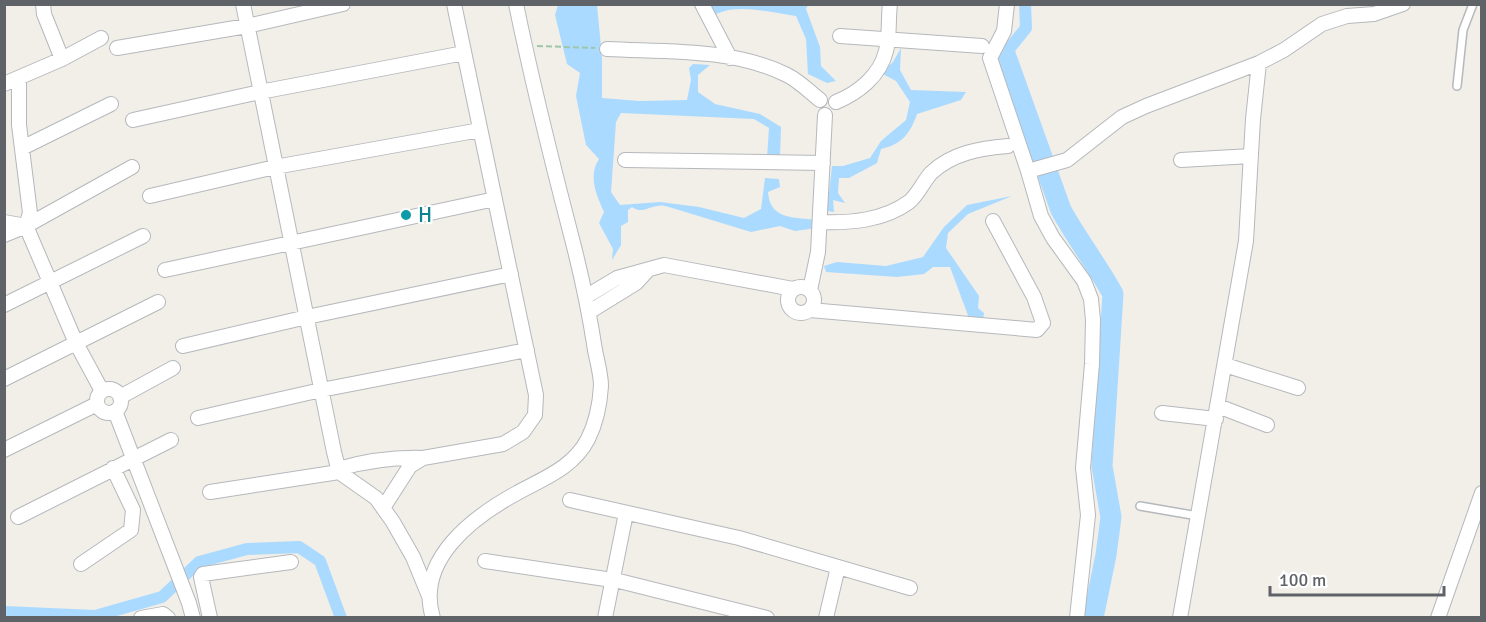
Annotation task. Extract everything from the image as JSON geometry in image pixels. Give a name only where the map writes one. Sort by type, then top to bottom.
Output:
[{"type":"street","points":[[43,4],[44,14],[62,59]]},
{"type":"street","points":[[243,4],[339,470],[376,498],[413,557],[430,599]]},
{"type":"street","points":[[117,48],[247,26],[343,4]]},
{"type":"street","points":[[210,492],[339,470],[384,459],[423,458],[503,444],[523,432],[535,415],[536,395],[454,4]]},
{"type":"street","points":[[433,618],[430,589],[437,564],[450,544],[485,513],[562,469],[578,454],[588,439],[597,415],[601,385],[587,296],[536,101],[516,4]]},
{"type":"street","points":[[702,4],[730,58]]},
{"type":"street","points":[[836,102],[858,92],[880,66],[886,50],[890,4]]},
{"type":"street","points":[[1007,4],[1004,31],[990,58],[1032,170],[1041,216],[1053,238],[1084,281],[1091,299],[1094,320],[1083,468],[1088,515],[1077,618]]},
{"type":"street","points":[[1032,170],[1067,160],[1122,117],[1259,63],[1284,50],[1322,24],[1347,16],[1374,14],[1403,4]]},
{"type":"street","points":[[840,36],[982,46]]},
{"type":"street","points":[[4,84],[62,59],[101,38]]},
{"type":"street","points":[[606,49],[714,55],[766,66],[790,76],[820,100]]},
{"type":"street","points":[[133,120],[260,92],[464,53]]},
{"type":"street","points":[[1180,618],[1246,241],[1259,63]]},
{"type":"street","points":[[19,79],[19,125],[30,213],[26,226],[76,343],[102,391]]},
{"type":"street","points":[[820,100],[830,97],[836,102],[837,106],[833,113],[825,115]]},
{"type":"street","points":[[820,100],[819,110],[825,115]]},
{"type":"street","points":[[22,148],[111,104]]},
{"type":"street","points":[[810,310],[814,302],[810,290],[818,252],[828,222],[823,163],[825,115]]},
{"type":"street","points":[[150,196],[275,167],[480,130]]},
{"type":"street","points":[[828,222],[876,218],[893,212],[911,201],[931,173],[948,161],[985,148],[1008,146]]},
{"type":"street","points":[[1181,160],[1251,156]]},
{"type":"street","points":[[625,160],[823,163]]},
{"type":"street","points":[[4,235],[26,226],[132,167]]},
{"type":"street","points":[[165,270],[495,199]]},
{"type":"street","points":[[793,289],[787,300],[790,308],[802,313],[810,310],[1037,330],[1043,322],[1034,297],[993,221]]},
{"type":"street","points":[[4,222],[26,226]]},
{"type":"street","points":[[4,305],[143,236]]},
{"type":"street","points":[[587,296],[617,278],[664,265],[793,289],[802,286],[810,290]]},
{"type":"street","points":[[589,312],[636,283],[649,270]]},
{"type":"street","points":[[183,346],[511,274]]},
{"type":"street","points":[[4,379],[158,302]]},
{"type":"street","points":[[198,418],[321,390],[527,350]]},
{"type":"street","points":[[1225,365],[1299,388]]},
{"type":"street","points":[[120,398],[173,368]]},
{"type":"street","points":[[109,388],[116,391],[120,398],[120,405],[115,411],[104,412],[97,404],[97,396],[102,391],[109,388]]},
{"type":"street","points":[[4,450],[97,404]]},
{"type":"street","points":[[115,411],[193,618]]},
{"type":"street","points":[[1162,413],[1217,412],[1267,425]]},
{"type":"street","points":[[18,517],[171,440]]},
{"type":"street","points":[[383,508],[410,466],[423,458]]},
{"type":"street","points":[[81,564],[131,530],[133,510],[113,468]]},
{"type":"street","points":[[1438,618],[1482,493]]},
{"type":"street","points":[[570,500],[739,538],[910,588]]},
{"type":"street","points":[[605,618],[626,513]]},
{"type":"street","points":[[485,561],[614,580],[767,618]]},
{"type":"street","points":[[210,618],[201,577],[203,574],[291,562]]},
{"type":"street","points":[[826,618],[838,567]]},
{"type":"street","points":[[141,618],[163,614],[168,618]]},
{"type":"lane","points":[[1457,86],[1463,30],[1473,4]]},
{"type":"lane","points":[[1140,506],[1198,516]]},
{"type":"path","points":[[525,46],[606,49]]},
{"type":"water","points":[[558,5],[597,5],[602,57],[602,98],[639,101],[687,100],[691,80],[689,68],[693,64],[710,65],[698,75],[698,92],[715,104],[760,114],[781,127],[780,156],[767,158],[769,128],[754,119],[621,113],[616,122],[611,192],[620,205],[660,202],[699,207],[744,218],[761,209],[765,178],[779,179],[780,187],[768,192],[774,208],[786,216],[818,220],[817,228],[795,231],[780,226],[751,232],[666,206],[642,210],[632,207],[628,210],[628,222],[621,226],[621,245],[612,260],[613,249],[599,223],[604,212],[596,192],[594,172],[599,159],[586,145],[576,96],[580,73],[567,64],[555,15]]},
{"type":"water","points":[[706,5],[808,5],[806,9],[820,47],[821,66],[836,81],[827,83],[808,74],[806,39],[796,16],[745,9],[725,11],[716,14],[718,35]]},
{"type":"water","points":[[901,48],[900,70],[911,90],[966,92],[961,100],[917,114],[911,127],[900,141],[881,149],[877,163],[849,178],[839,178],[838,193],[845,203],[833,200],[834,212],[827,211],[832,166],[843,166],[870,158],[881,141],[906,120],[910,102],[896,81],[881,73],[893,62]]},
{"type":"water","points":[[1012,196],[968,214],[948,233],[946,248],[979,296],[978,308],[984,313],[983,320],[969,318],[950,267],[933,267],[924,274],[897,277],[826,272],[824,266],[837,262],[886,266],[923,257],[944,227],[967,205]]},
{"type":"waterway","points":[[1005,54],[1026,28],[1025,4]]},
{"type":"waterway","points":[[1005,54],[1061,210],[1113,294],[1102,466],[1111,517],[1093,618]]},
{"type":"waterway","points":[[4,612],[95,616],[162,597],[199,562],[247,549],[299,547],[320,561],[341,618]]},
{"type":"place","name":"H","points":[[406,215]]}]
